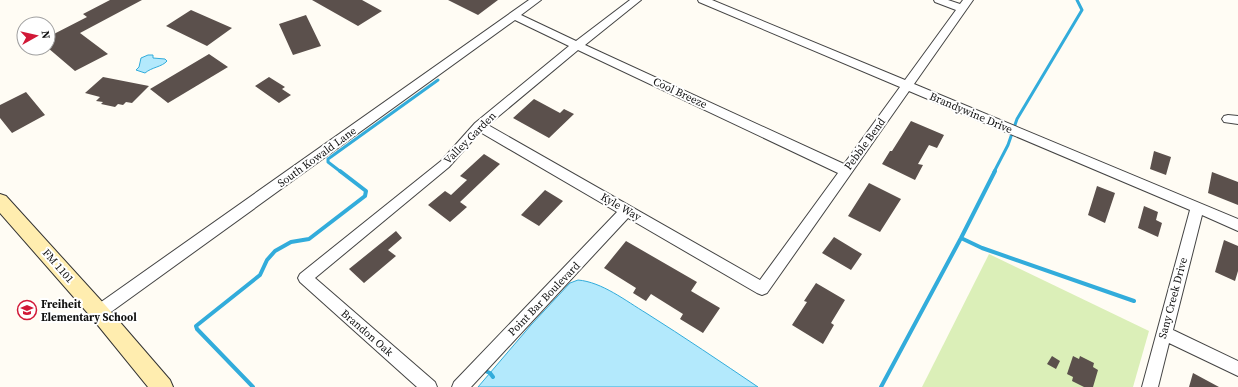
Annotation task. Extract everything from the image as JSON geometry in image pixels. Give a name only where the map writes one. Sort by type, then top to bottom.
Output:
[{"type":"main road","name":"FM 1101","points":[[0,201],[99,312],[162,387]]},
{"type":"street","name":"South Kowald Lane","points":[[99,312],[536,0]]},
{"type":"street","name":"Valley Garden","points":[[305,278],[445,164],[479,126],[577,45],[636,0]]},
{"type":"street","name":"Brandywine Drive","points":[[703,0],[1238,226]]},
{"type":"street","points":[[939,0],[965,4]]},
{"type":"street","name":"Pebble Bend","points":[[762,289],[965,4]]},
{"type":"street","name":"Cool Breeze","points":[[514,16],[846,171]]},
{"type":"street","name":"Kyle Way","points":[[479,126],[762,289]]},
{"type":"street","name":"Sany Creek Drive","points":[[1150,387],[1197,208]]},
{"type":"street","name":"Point Bar Boulevard","points":[[460,387],[627,211]]},
{"type":"street","name":"Brandon Oak","points":[[305,278],[429,387]]},
{"type":"street","points":[[1164,333],[1238,369]]},
{"type":"green space","points":[[989,254],[1149,331],[1133,387],[922,387]]},
{"type":"water","points":[[148,55],[153,55],[153,58],[165,59],[167,61],[145,73],[136,70],[139,67],[141,58]]},
{"type":"water","points":[[578,280],[596,284],[622,298],[758,387],[478,387],[531,325],[570,283]]},
{"type":"building","points":[[110,0],[142,0],[80,33],[108,54],[75,71],[56,55],[56,33],[87,17],[83,14]]},
{"type":"building","points":[[312,0],[362,0],[382,11],[358,26]]},
{"type":"building","points":[[448,0],[498,0],[478,15]]},
{"type":"building","points":[[191,10],[232,28],[207,46],[166,26]]},
{"type":"building","points":[[306,15],[321,46],[293,55],[279,24]]},
{"type":"building","points":[[209,54],[228,67],[168,103],[150,89]]},
{"type":"building","points":[[103,77],[149,86],[132,103],[126,102],[123,105],[118,104],[115,107],[101,104],[103,102],[96,101],[100,97],[85,93]]},
{"type":"building","points":[[269,77],[285,87],[282,89],[291,95],[279,103],[255,86]]},
{"type":"building","points":[[26,92],[45,115],[12,133],[0,118],[0,105]]},
{"type":"building","points":[[534,99],[560,113],[564,109],[574,114],[549,138],[513,118]]},
{"type":"building","points":[[911,121],[944,135],[937,148],[929,145],[918,164],[923,165],[915,180],[882,164]]},
{"type":"building","points":[[1154,151],[1171,157],[1166,175],[1150,169]]},
{"type":"building","points":[[484,154],[500,164],[460,202],[467,207],[450,222],[428,205],[445,191],[451,195],[467,180],[460,176]]},
{"type":"building","points":[[1212,172],[1238,182],[1238,205],[1208,193]]},
{"type":"building","points":[[869,183],[901,199],[880,232],[848,216]]},
{"type":"building","points":[[1097,186],[1115,193],[1105,223],[1088,215]]},
{"type":"building","points":[[545,190],[563,201],[539,226],[521,215]]},
{"type":"building","points":[[1144,206],[1158,212],[1156,220],[1162,223],[1158,237],[1138,228]]},
{"type":"building","points":[[396,231],[402,238],[388,250],[396,256],[364,283],[349,269]]},
{"type":"building","points":[[834,237],[862,254],[851,270],[822,253]]},
{"type":"building","points":[[1224,240],[1238,246],[1238,271],[1235,281],[1215,272]]},
{"type":"building","points":[[626,241],[697,282],[691,291],[720,308],[703,333],[680,319],[683,314],[651,294],[646,301],[633,293],[636,288],[604,268]]},
{"type":"building","points":[[816,283],[845,300],[831,323],[834,325],[823,344],[792,325],[807,302],[804,301]]},
{"type":"building","points":[[1052,356],[1060,361],[1056,369],[1047,364]]},
{"type":"building","points":[[1073,356],[1079,359],[1080,356],[1094,363],[1093,367],[1098,370],[1093,387],[1084,387],[1072,381],[1073,377],[1067,374]]},
{"type":"building","points":[[1193,373],[1219,387],[1189,387]]},
{"type":"waterway","points":[[994,172],[1008,145],[1017,119],[1082,10],[1077,0]]},
{"type":"waterway","points":[[341,172],[328,162],[328,159],[438,80]]},
{"type":"waterway","points":[[253,387],[197,329],[196,326],[260,275],[267,260],[275,251],[291,242],[309,239],[365,196],[366,191],[340,171]]},
{"type":"waterway","points":[[961,238],[995,171]]},
{"type":"waterway","points":[[881,387],[961,238]]},
{"type":"waterway","points":[[961,238],[982,248],[1134,301]]},
{"type":"waterway","points":[[483,370],[490,373],[493,377]]},
{"type":"place","name":"Freiheit Elementary School","points":[[27,310]]}]
